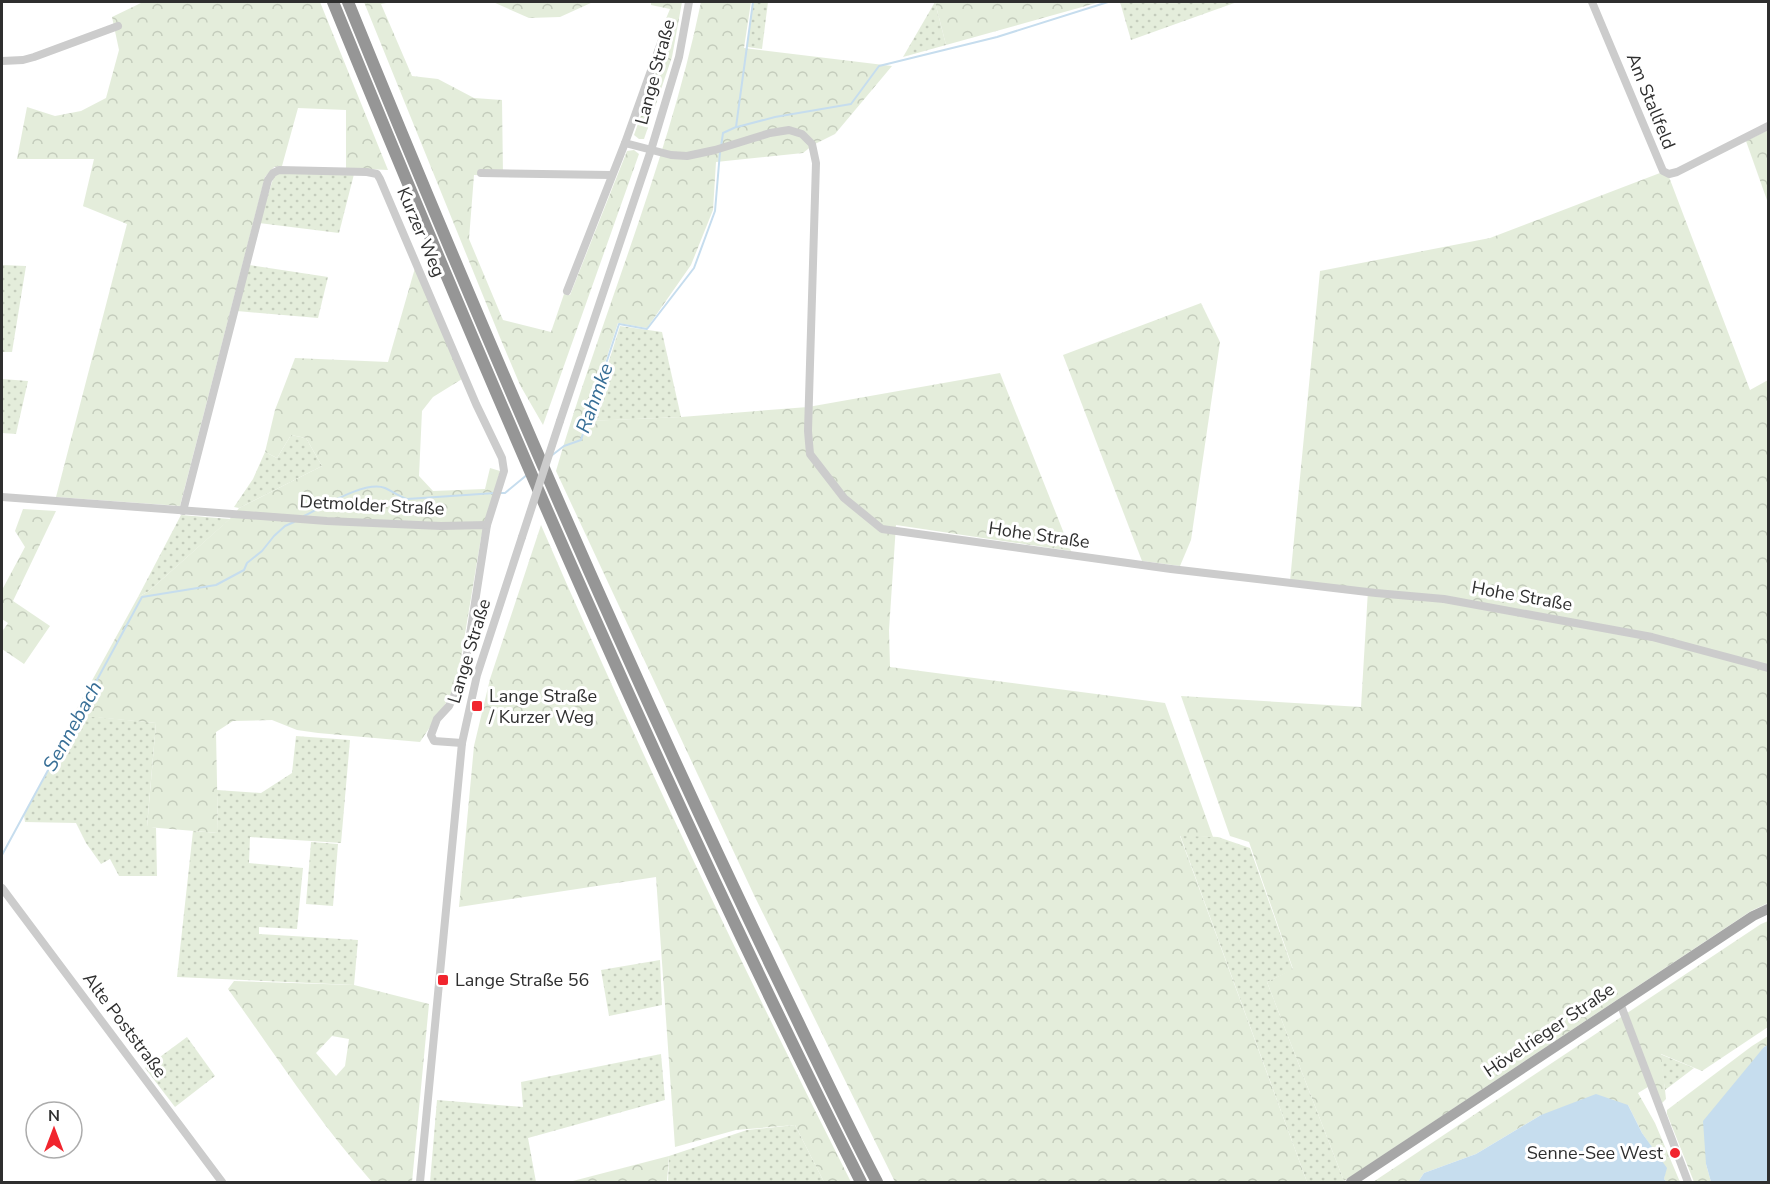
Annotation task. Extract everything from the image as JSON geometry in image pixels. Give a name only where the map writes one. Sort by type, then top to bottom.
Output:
[{"type":"highway","points":[[333,2],[417,207],[599,632],[861,1182]]},
{"type":"highway","points":[[348,2],[546,475],[726,872],[877,1182]]},
{"type":"main road","name":"Hövelrieger Straße","points":[[1350,1182],[1753,916],[1768,909]]},
{"type":"street","name":"Lange Straße","points":[[420,1182],[462,742],[477,675],[651,150],[679,57],[689,2]]},
{"type":"street","name":"Am Stallfeld","points":[[1592,2],[1663,171],[1669,174],[1677,172],[1768,126]]},
{"type":"street","points":[[2,61],[34,57],[118,26]]},
{"type":"street","name":"Lange Straße","points":[[567,291],[625,143],[667,26]]},
{"type":"street","name":"Hohe Straße","points":[[651,150],[687,156],[789,130],[802,134],[813,147],[816,164],[808,431],[810,454],[844,498],[882,529],[1160,568],[1444,599],[1652,637],[1768,668]]},
{"type":"street","name":"Lange Straße","points":[[625,143],[651,150]]},
{"type":"street","name":"Kurzer Weg","points":[[183,511],[268,180],[273,172],[279,170],[367,172],[377,174],[380,178],[476,404],[502,458],[504,471],[487,525]]},
{"type":"street","points":[[481,173],[611,175]]},
{"type":"street","name":"Detmolder Straße","points":[[2,497],[327,521],[441,526],[487,525]]},
{"type":"street","points":[[462,742],[434,741],[431,735],[437,719],[449,706],[456,692],[467,654],[487,525]]},
{"type":"street","name":"Alte Poststraße","points":[[2,888],[222,1182]]},
{"type":"street","points":[[1620,1003],[1688,1182]]},
{"type":"green space","points":[[143,2],[320,2],[388,170],[346,168],[346,110],[298,108],[282,166],[274,167],[265,177],[180,506],[56,497],[127,224],[83,206],[94,159],[17,159],[27,107],[55,116],[81,111],[106,98],[119,50],[112,17]]},
{"type":"green space","points":[[364,2],[392,2],[381,4],[412,76],[438,79],[474,98],[502,100],[503,176],[474,175],[469,239],[503,320],[551,332],[564,294],[570,295],[627,151],[634,150],[639,154],[543,425],[520,385]]},
{"type":"green space","points":[[493,2],[593,2],[560,17],[529,18]]},
{"type":"green space","points":[[651,2],[682,2],[672,57],[644,139],[639,139],[634,135],[673,24],[665,21],[670,9],[651,5]]},
{"type":"green space","points":[[701,2],[751,2],[744,48],[892,66],[835,134],[803,153],[716,162],[713,210],[691,265],[647,328],[618,323],[586,421],[681,417],[808,407],[1000,373],[1071,551],[896,525],[889,630],[890,667],[1165,703],[1213,837],[1180,836],[1307,1182],[895,1182],[753,893],[556,471],[671,121]]},
{"type":"green space","points":[[753,2],[768,2],[762,49],[747,47]]},
{"type":"green space","points":[[935,2],[946,45],[903,57]]},
{"type":"green space","points":[[935,2],[1100,2],[946,45]]},
{"type":"green space","points":[[1120,2],[1237,2],[1131,40]]},
{"type":"green space","points":[[1768,130],[1768,203],[1746,141]]},
{"type":"green space","points":[[278,173],[354,174],[339,233],[259,223],[274,176]]},
{"type":"green space","points":[[1660,173],[1669,177],[1750,390],[1768,380],[1768,903],[1751,911],[1344,1181],[1267,982],[1293,969],[1249,842],[1230,836],[1181,696],[1361,707],[1368,590],[1290,581],[1320,271],[1490,238]]},
{"type":"green space","points":[[2,265],[26,266],[12,352],[2,352]]},
{"type":"green space","points":[[249,265],[328,277],[318,318],[237,311]]},
{"type":"green space","points":[[415,268],[462,379],[433,397],[422,411],[419,476],[433,491],[485,489],[490,468],[500,471],[481,538],[456,688],[420,742],[297,730],[272,720],[233,721],[216,732],[218,833],[147,827],[156,723],[73,715],[138,597],[149,591],[233,516],[239,508],[322,466],[306,438],[291,435],[277,458],[265,452],[275,410],[295,358],[388,362]]},
{"type":"green space","points":[[1201,303],[1220,342],[1191,540],[1180,566],[1142,561],[1063,355]]},
{"type":"green space","points":[[620,326],[662,332],[681,417],[590,421]]},
{"type":"green space","points":[[2,379],[28,381],[16,434],[2,433]]},
{"type":"green space","points":[[291,435],[306,438],[322,466],[239,508],[234,507],[253,479],[265,452],[277,458]]},
{"type":"green space","points":[[23,509],[56,511],[13,601],[50,626],[24,664],[2,649],[2,632],[8,623],[2,619],[2,590],[25,547],[15,531]]},
{"type":"green space","points":[[181,515],[230,519],[149,591],[138,597]]},
{"type":"green space","points":[[541,525],[691,856],[851,1182],[824,1182],[795,1125],[736,1130],[675,1147],[656,877],[459,907],[474,746],[490,679]]},
{"type":"green space","points":[[78,715],[156,723],[147,826],[156,828],[157,876],[119,876],[110,859],[101,864],[86,843],[76,823],[25,822],[24,815]]},
{"type":"green space","points":[[296,736],[350,740],[341,843],[250,837],[249,863],[303,868],[297,929],[259,927],[259,934],[358,940],[354,985],[177,977],[193,831],[218,833],[217,790],[261,793],[292,773]]},
{"type":"green space","points":[[1180,835],[1218,837],[1250,848],[1293,970],[1267,982],[1344,1181],[1342,1182],[1307,1182]]},
{"type":"green space","points":[[311,842],[338,844],[333,906],[306,904]]},
{"type":"green space","points":[[1768,921],[1768,1027],[1702,1071],[1661,1054],[1666,1099],[1660,1105],[1653,1084],[1638,1093],[1655,1123],[1680,1182],[1667,1182],[1664,1179],[1666,1168],[1642,1133],[1628,1105],[1541,1115],[1476,1154],[1424,1173],[1418,1182],[1373,1182],[1761,924]]},
{"type":"green space","points":[[660,960],[662,1005],[609,1016],[601,970]]},
{"type":"green space","points":[[234,981],[354,985],[429,1004],[412,1182],[372,1182],[316,1112],[228,989]],"holes":[[[332,1036],[349,1039],[345,1066],[336,1076],[316,1053]]]},
{"type":"green space","points":[[1768,1036],[1768,1045],[1764,1047],[1706,1164],[1711,1182],[1694,1182],[1667,1110]]},
{"type":"green space","points":[[187,1037],[215,1076],[175,1107],[145,1068]]},
{"type":"green space","points":[[661,1054],[665,1100],[528,1138],[536,1182],[430,1182],[437,1100],[523,1107],[521,1082]]},
{"type":"green space","points":[[1660,1054],[1694,1068],[1665,1090]]},
{"type":"green space","points":[[795,1125],[824,1182],[668,1182],[669,1156],[747,1130]]},
{"type":"green space","points":[[669,1156],[667,1182],[569,1182]]},
{"type":"water","points":[[1768,1045],[1768,1182],[1711,1182],[1706,1164],[1703,1121]]},
{"type":"water","points":[[1596,1094],[1628,1105],[1642,1133],[1667,1168],[1664,1179],[1667,1182],[1418,1182],[1424,1173],[1476,1154],[1541,1115]]},
{"type":"waterway","name":"Rahmke","points":[[721,147],[723,133],[736,127],[753,2]]},
{"type":"waterway","points":[[737,127],[775,117],[851,104],[879,66],[997,37],[1108,2]]},
{"type":"waterway","name":"Rahmke","points":[[551,456],[564,446],[581,440],[619,324],[647,329],[694,268],[715,211],[720,152]]},
{"type":"waterway","name":"Rahmke","points":[[501,493],[505,493],[528,474]]},
{"type":"waterway","name":"Rahmke","points":[[304,516],[344,496],[367,488],[385,488],[407,499],[495,493]]},
{"type":"waterway","name":"Sennebach","points":[[2,855],[142,597],[216,585],[244,570],[247,563],[262,551],[274,536],[285,526],[294,522]]},
{"type":"place","name":"Lange Straße / Kurzer Weg","points":[[477,706]]},
{"type":"place","name":"Lange Straße 56","points":[[443,980]]},
{"type":"place","name":"Senne-See West","points":[[1675,1153]]}]
